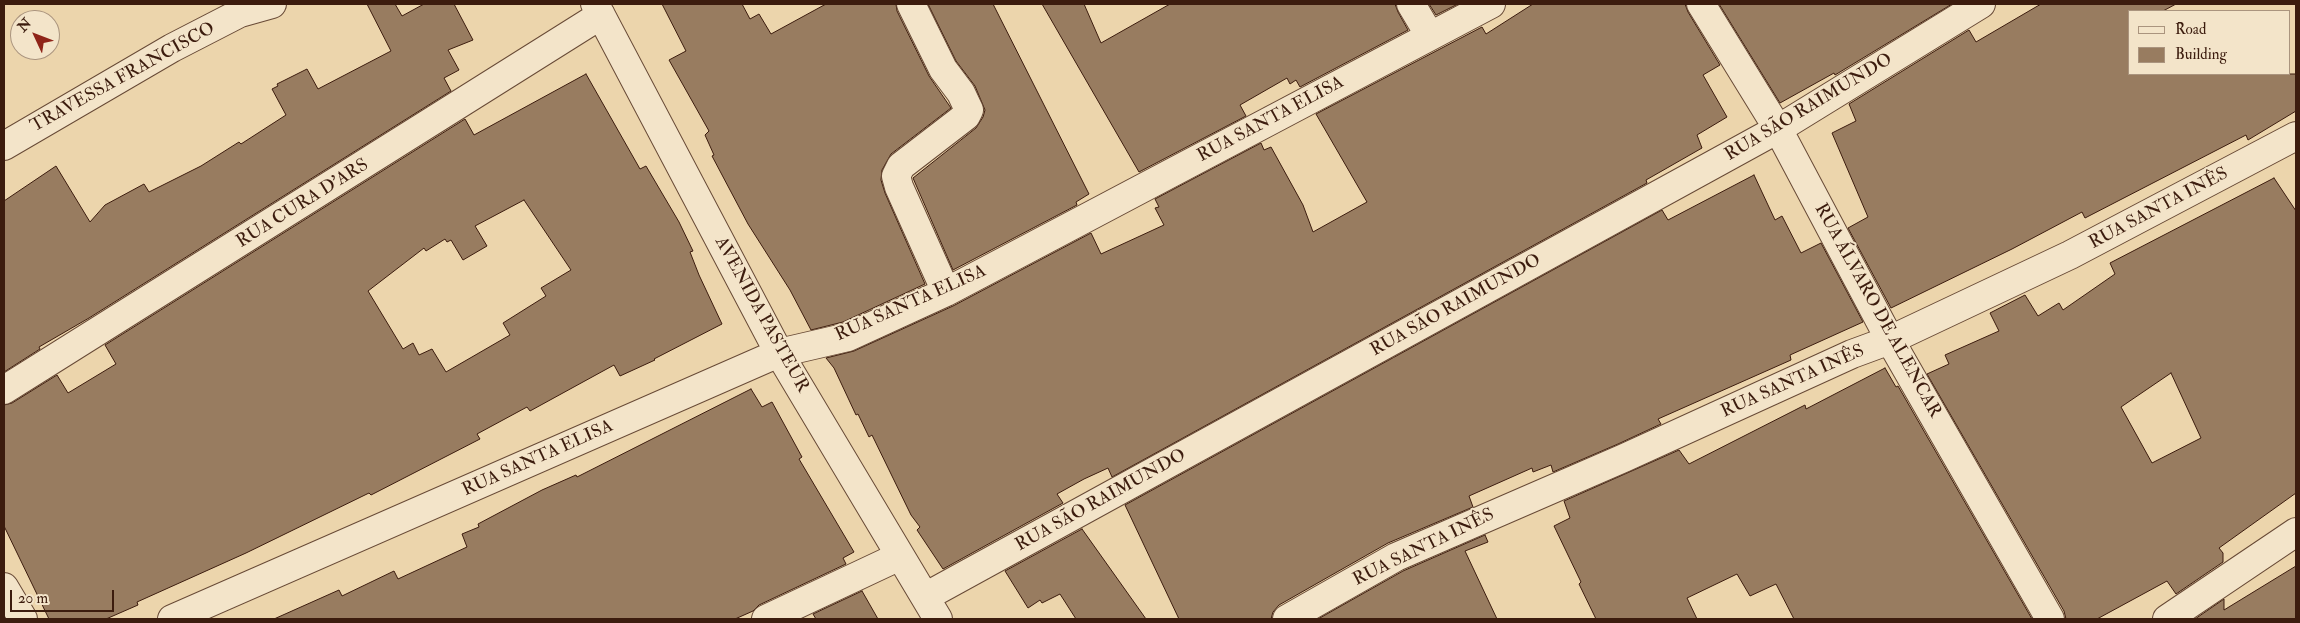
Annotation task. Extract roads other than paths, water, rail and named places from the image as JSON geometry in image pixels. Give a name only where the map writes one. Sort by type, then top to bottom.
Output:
[{"type":"street","name":"TRAVESSA FRANCISCO","points":[[4,146],[172,48],[240,13],[272,4]]},
{"type":"street","points":[[911,4],[943,69],[961,93],[968,110],[966,116],[901,166],[896,176],[899,187],[946,292]]},
{"type":"street","points":[[1411,4],[1430,36]]},
{"type":"street","name":"RUA SANTA ELISA","points":[[172,619],[779,353],[848,337],[946,292],[1491,4]]},
{"type":"street","name":"RUA ÁLVARO DE ALENCAR","points":[[1701,4],[1778,129],[1890,340],[2050,619]]},
{"type":"street","name":"RUA SÃO RAIMUNDO","points":[[932,608],[1778,129],[1981,4]]},
{"type":"street","name":"AVENIDA PASTEUR","points":[[598,10],[779,353],[932,608]]},
{"type":"street","name":"RUA CURA D'ARS","points":[[4,390],[598,10]]},
{"type":"street","name":"RUA SANTA INÊS","points":[[1287,619],[1396,558],[1624,458],[1852,354],[1890,340],[2070,255],[2296,136]]},
{"type":"street","points":[[2167,619],[2296,532]]},
{"type":"street","points":[[766,619],[900,556]]},
{"type":"street","points":[[4,588],[23,619]]}]
